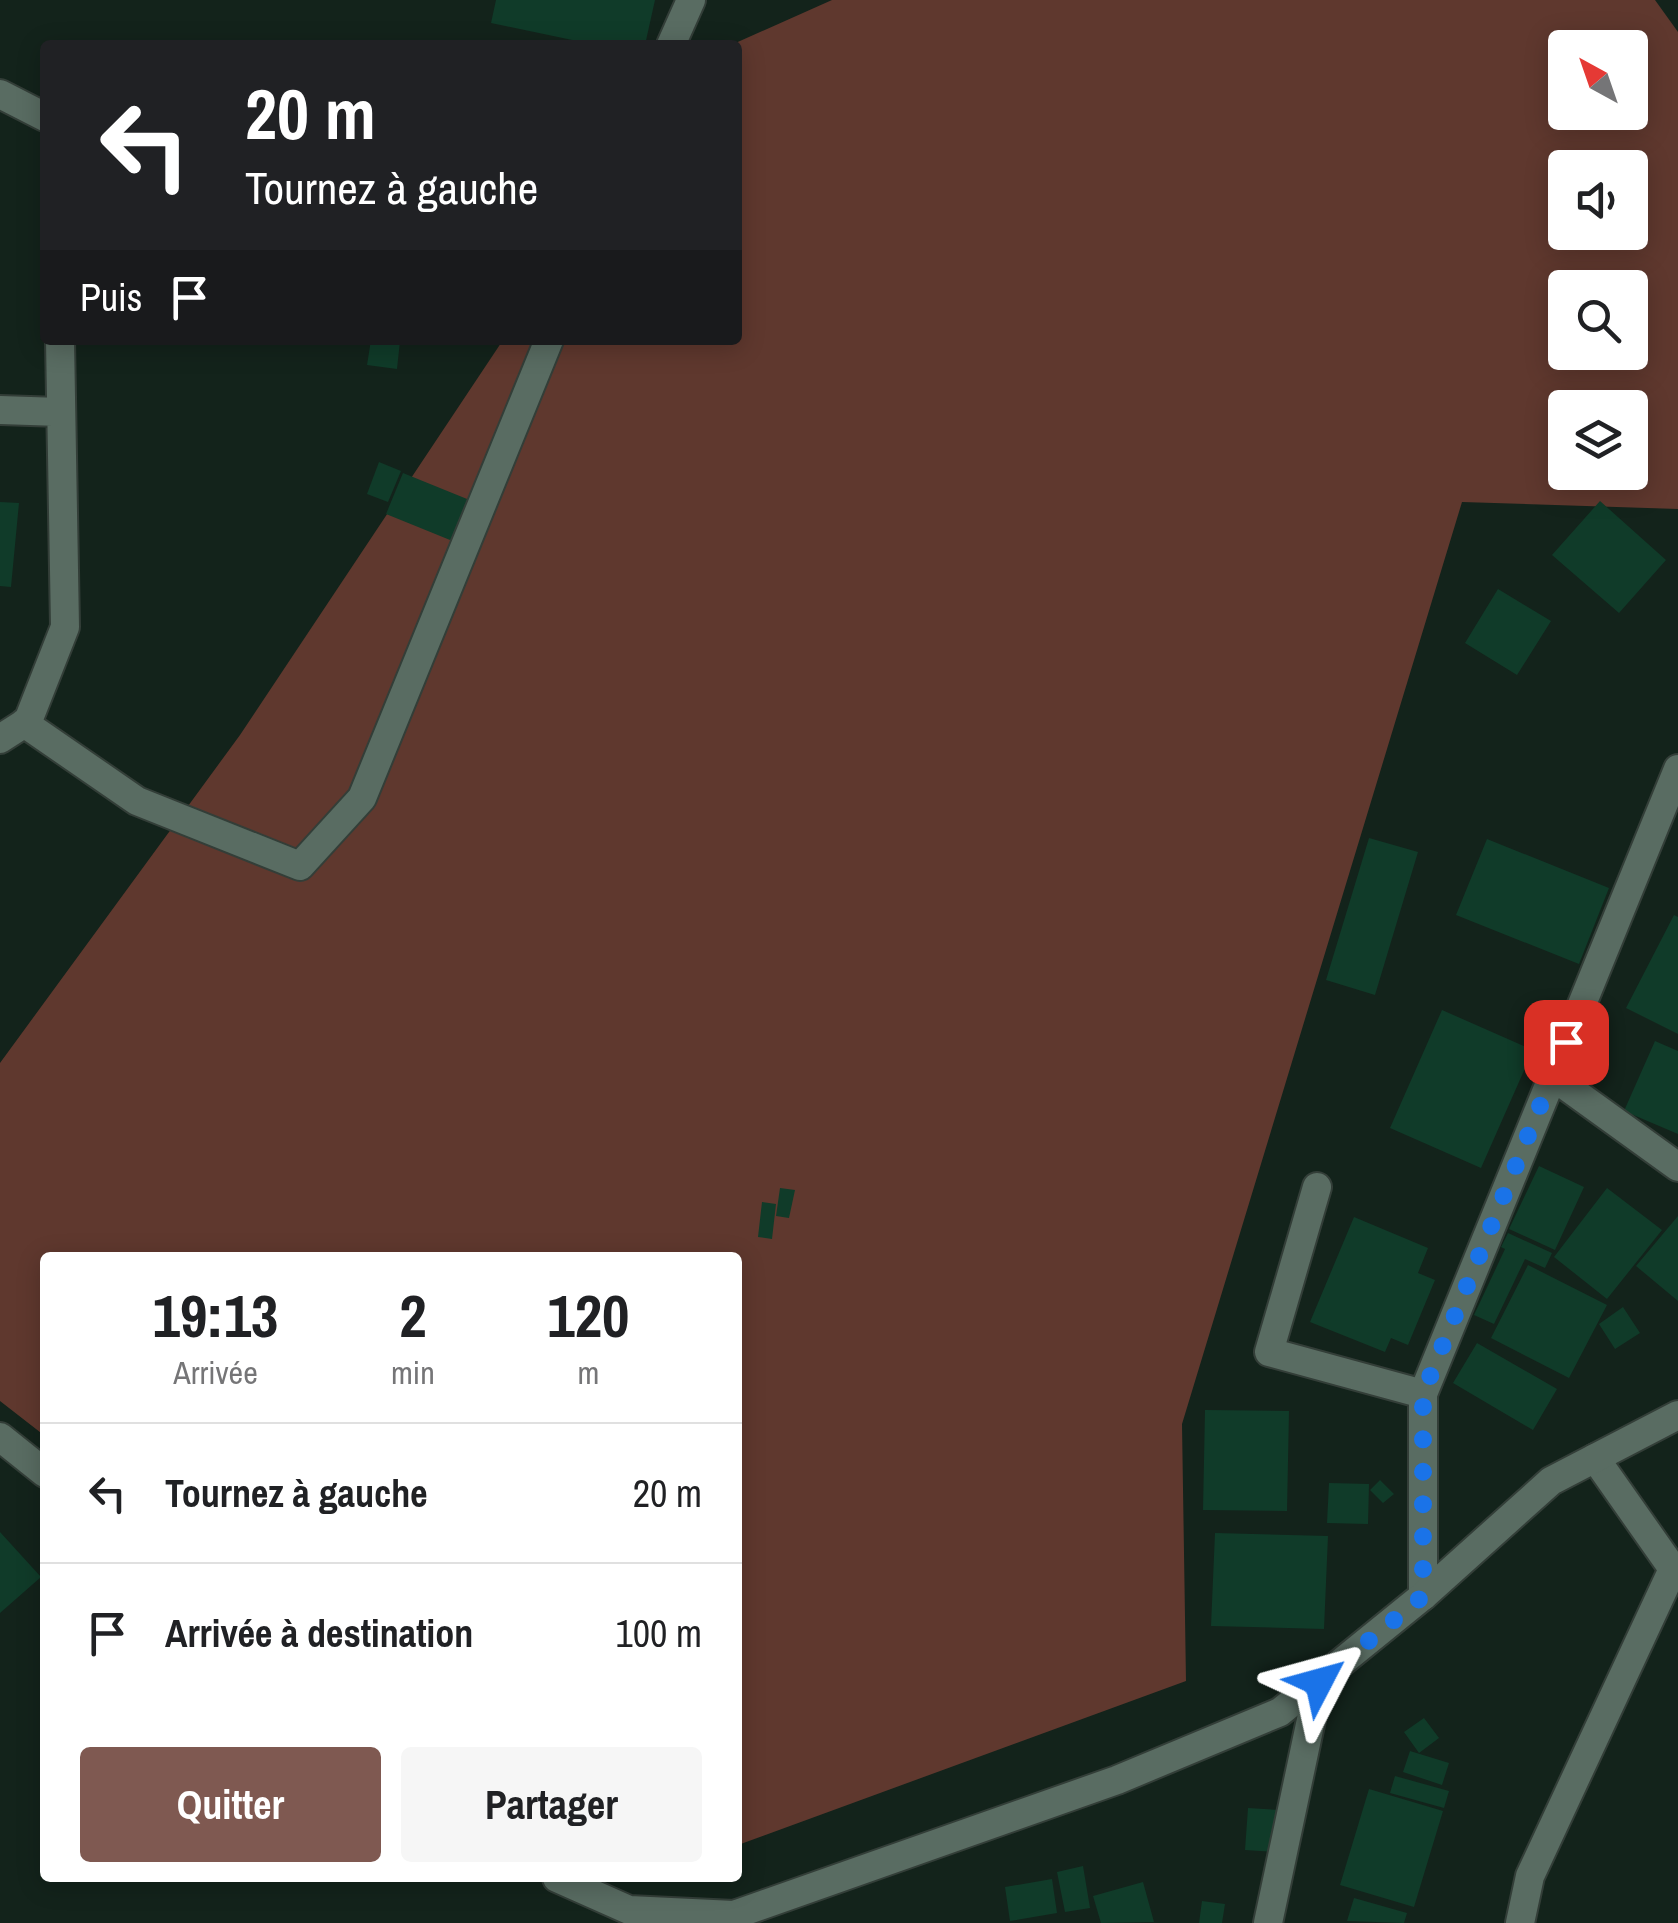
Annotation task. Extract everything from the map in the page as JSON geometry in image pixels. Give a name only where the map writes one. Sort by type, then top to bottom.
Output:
[{"type":"street","points":[[673,40],[691,0]]},
{"type":"street","points":[[0,94],[40,114]]},
{"type":"street","points":[[60,345],[66,627],[12,731],[136,801],[300,866],[362,798],[546,345]]},
{"type":"street","points":[[0,410],[60,412]]},
{"type":"street","points":[[1423,1596],[1423,1394],[1678,769]]},
{"type":"street","points":[[1552,1076],[1678,1167]]},
{"type":"street","points":[[1317,1187],[1268,1352],[1423,1394]]},
{"type":"street","points":[[564,1882],[625,1916],[734,1915],[1117,1780],[1280,1712],[1423,1596],[1552,1481],[1678,1414]]},
{"type":"street","points":[[0,1437],[40,1469]]},
{"type":"street","points":[[1520,1923],[1530,1876],[1673,1569],[1596,1458]]},
{"type":"street","points":[[1268,1923],[1319,1682]]},
{"type":"shaded area","points":[[832,0],[1655,0],[1678,32],[1678,509],[1462,502],[1182,1424],[1186,1681],[742,1844],[742,1252],[40,1252],[40,1432],[0,1401],[0,1063],[240,735],[500,345],[742,345],[742,40]]},
{"type":"building","points":[[496,0],[655,0],[646,40],[572,40],[491,23]]},
{"type":"building","points":[[370,345],[400,345],[397,369],[367,365]]},
{"type":"building","points":[[379,462],[401,471],[388,502],[367,494]]},
{"type":"building","points":[[403,473],[472,501],[455,542],[386,514]]},
{"type":"building","points":[[1600,501],[1666,560],[1619,613],[1552,555]]},
{"type":"building","points":[[0,502],[19,503],[11,587],[0,586]]},
{"type":"building","points":[[1498,589],[1551,621],[1517,675],[1465,643]]},
{"type":"building","points":[[1369,838],[1418,852],[1375,995],[1326,980]]},
{"type":"building","points":[[1487,839],[1609,888],[1579,964],[1456,915]]},
{"type":"building","points":[[1674,915],[1678,917],[1678,1034],[1626,1008]]},
{"type":"building","points":[[1442,1010],[1533,1050],[1481,1168],[1390,1128]]},
{"type":"building","points":[[1655,1041],[1678,1051],[1678,1134],[1624,1111]]},
{"type":"building","points":[[1539,1166],[1584,1187],[1555,1250],[1509,1229]]},
{"type":"building","points":[[780,1188],[795,1190],[789,1218],[776,1216]]},
{"type":"building","points":[[1607,1188],[1662,1230],[1607,1299],[1554,1257]]},
{"type":"building","points":[[762,1202],[776,1204],[772,1239],[758,1237]]},
{"type":"building","points":[[1678,1216],[1678,1301],[1636,1266]]},
{"type":"building","points":[[1354,1217],[1428,1248],[1418,1273],[1435,1280],[1408,1345],[1391,1338],[1385,1352],[1310,1322]]},
{"type":"building","points":[[1508,1233],[1552,1253],[1545,1268],[1525,1259],[1494,1324],[1474,1315],[1505,1249],[1501,1247]]},
{"type":"building","points":[[1528,1265],[1607,1305],[1569,1378],[1491,1338]]},
{"type":"building","points":[[1623,1307],[1640,1333],[1615,1349],[1599,1324]]},
{"type":"building","points":[[1477,1343],[1557,1389],[1533,1430],[1453,1383]]},
{"type":"building","points":[[1205,1410],[1289,1411],[1287,1511],[1203,1510]]},
{"type":"building","points":[[1380,1480],[1394,1494],[1383,1503],[1370,1490]]},
{"type":"building","points":[[1329,1483],[1369,1484],[1368,1524],[1327,1523]]},
{"type":"building","points":[[0,1532],[40,1578],[0,1613]]},
{"type":"building","points":[[1215,1533],[1328,1536],[1324,1629],[1211,1626]]},
{"type":"building","points":[[1424,1718],[1439,1738],[1419,1753],[1404,1732]]},
{"type":"building","points":[[1410,1751],[1449,1763],[1442,1785],[1403,1772]]},
{"type":"building","points":[[1395,1776],[1449,1791],[1444,1808],[1390,1793]]},
{"type":"building","points":[[1369,1789],[1443,1811],[1414,1907],[1340,1885]]},
{"type":"building","points":[[1248,1808],[1279,1810],[1277,1852],[1245,1850]]},
{"type":"building","points":[[1083,1866],[1090,1908],[1065,1912],[1057,1872]]},
{"type":"building","points":[[1052,1879],[1057,1913],[1010,1921],[1005,1887]]},
{"type":"building","points":[[1143,1882],[1154,1922],[1101,1923],[1093,1896]]},
{"type":"building","points":[[1354,1898],[1407,1913],[1404,1923],[1347,1921]]},
{"type":"building","points":[[1202,1901],[1225,1904],[1222,1923],[1199,1923]]},
{"type":"route","points":[[1319,1682],[1423,1596],[1423,1394],[1566,1042]]}]
